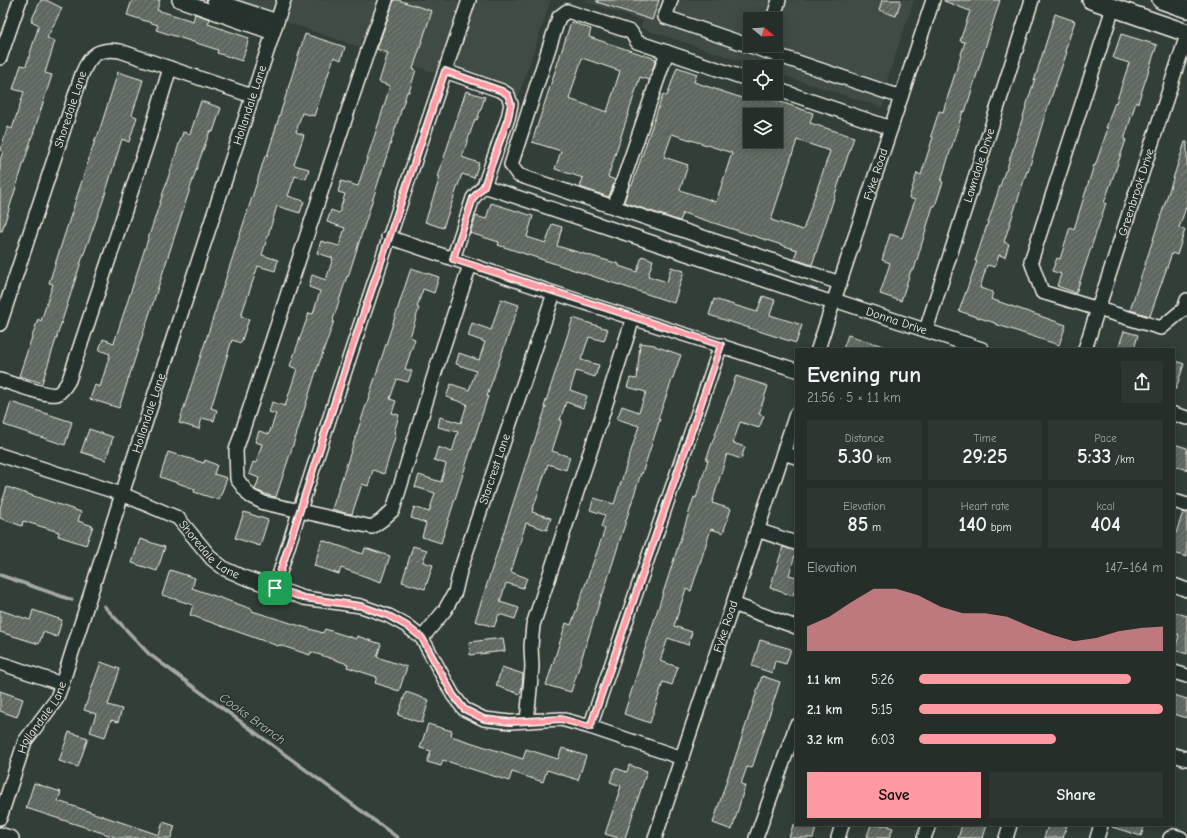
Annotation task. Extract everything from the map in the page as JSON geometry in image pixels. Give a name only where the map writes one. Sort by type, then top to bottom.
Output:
[{"type":"main road","points":[[1091,0],[1187,34]]},
{"type":"main road","points":[[1161,0],[1187,8]]},
{"type":"street","points":[[0,35],[12,0]]},
{"type":"street","points":[[0,58],[20,0]]},
{"type":"street","points":[[179,0],[275,27]]},
{"type":"street","points":[[214,0],[275,27]]},
{"type":"street","name":"Hollandale Lane","points":[[0,818],[25,741],[56,700],[62,684],[122,494],[284,0]]},
{"type":"street","points":[[386,0],[364,61],[236,450],[237,479],[250,496],[264,504],[299,510],[372,527],[393,510],[436,369],[470,265]]},
{"type":"street","points":[[275,588],[388,238],[469,0]]},
{"type":"street","points":[[671,0],[665,17],[743,42]]},
{"type":"street","points":[[775,12],[779,0]]},
{"type":"street","name":"Fyke Road","points":[[818,348],[934,0]]},
{"type":"street","name":"Lawndale Drive","points":[[926,330],[1032,0]]},
{"type":"street","points":[[1113,8],[1031,261],[1042,292],[1161,328],[1184,309],[1187,300]]},
{"type":"street","points":[[743,78],[637,42],[630,32],[567,11],[559,16],[511,165],[518,175],[840,283]]},
{"type":"street","name":"Greenbrook Drive","points":[[1085,348],[1187,34]]},
{"type":"street","name":"Shoredale Lane","points":[[0,324],[85,65],[96,55],[101,51],[109,49],[120,51],[252,96]]},
{"type":"street","points":[[614,207],[667,52]]},
{"type":"street","points":[[774,52],[901,97]]},
{"type":"street","points":[[0,380],[52,395],[59,393],[65,388],[69,380],[170,68]]},
{"type":"street","points":[[445,71],[502,91],[508,95],[511,104],[508,118],[484,186],[473,198],[453,259]]},
{"type":"street","points":[[783,91],[891,128]]},
{"type":"street","name":"Donna Drive","points":[[484,186],[833,302],[926,330],[979,348]]},
{"type":"street","points":[[388,238],[795,370]]},
{"type":"street","name":"Starcrest Lane","points":[[422,638],[445,610],[455,592],[460,571],[554,292]]},
{"type":"street","points":[[527,721],[532,667],[531,646],[533,625],[633,318]]},
{"type":"street","points":[[590,727],[721,345]]},
{"type":"street","points":[[1175,414],[1187,418]]},
{"type":"street","name":"Fyke Road","points":[[655,838],[795,417]]},
{"type":"street","points":[[783,453],[795,457]]},
{"type":"street","name":"Shoredale Lane","points":[[0,455],[122,494],[178,518],[212,559],[225,570],[243,578],[304,598],[361,606],[395,619],[422,638],[453,695],[464,709],[484,719],[510,722],[561,719],[590,727],[682,758]]},
{"type":"street","points":[[1175,501],[1187,505]]},
{"type":"street","points":[[757,530],[795,543]]},
{"type":"street","points":[[1175,585],[1187,590]]},
{"type":"street","points":[[733,604],[795,627]]},
{"type":"street","points":[[0,663],[62,684]]},
{"type":"street","points":[[1175,672],[1187,676]]},
{"type":"street","points":[[756,838],[795,729]]},
{"type":"street","points":[[1175,755],[1187,759]]},
{"type":"street","points":[[838,838],[842,826]]},
{"type":"street","points":[[924,838],[929,826]]},
{"type":"street","points":[[1006,838],[1010,826]]},
{"type":"street","points":[[1096,838],[1101,826]]},
{"type":"street","points":[[0,834],[12,838]]},
{"type":"street","points":[[1170,838],[1174,836],[1181,838]]},
{"type":"shaded area","points":[[224,0],[551,0],[517,101]]},
{"type":"shaded area","points":[[581,0],[914,0],[888,77],[883,108],[783,75],[783,60],[743,60],[743,62],[641,28],[643,21]]},
{"type":"building","points":[[41,0],[46,0],[62,8],[47,38],[55,41],[45,73],[52,75],[2,231],[0,231],[0,160],[3,152],[0,150],[8,127],[12,129],[24,92],[13,89],[21,65],[26,66],[39,25],[31,21]]},
{"type":"building","points":[[132,0],[160,0],[157,10],[193,21],[195,14],[210,19],[208,24],[249,38],[242,61],[217,53],[218,50],[156,30],[158,25],[127,15]]},
{"type":"building","points":[[394,0],[432,11],[413,69],[416,70],[409,92],[407,92],[276,497],[271,496],[255,490],[259,478],[249,474],[253,462],[256,463],[262,444],[255,442],[259,431],[269,434],[276,414],[269,412],[272,402],[285,406],[297,369],[290,366],[309,313],[313,314],[320,291],[309,287],[312,275],[326,280],[333,258],[317,253],[321,241],[339,246],[345,228],[327,222],[331,210],[339,213],[345,194],[338,192],[341,181],[358,186],[380,119],[390,86],[379,82],[388,53],[377,49]]},
{"type":"building","points":[[597,0],[659,0],[652,20],[597,2]]},
{"type":"building","points":[[882,0],[901,0],[896,16],[879,10]]},
{"type":"building","points":[[944,0],[1000,0],[965,112],[963,111],[951,149],[941,181],[943,182],[935,206],[933,206],[914,270],[911,270],[901,301],[880,294],[890,263],[882,260],[890,234],[902,238],[915,200],[909,198],[917,173],[921,175],[933,137],[931,136],[939,111],[943,112],[965,42],[960,41],[970,11]]},
{"type":"building","points":[[1055,14],[1075,21],[1065,51],[1067,52],[1004,242],[1009,244],[1005,257],[999,255],[995,267],[987,265],[980,288],[993,292],[991,299],[1066,325],[1059,345],[959,311],[977,261],[975,261],[1006,171]]},
{"type":"building","points":[[571,22],[591,29],[589,37],[656,59],[649,80],[640,77],[608,177],[615,180],[609,197],[580,187],[583,178],[555,169],[561,151],[532,142]],"holes":[[[582,58],[620,71],[607,112],[569,99]]]},
{"type":"building","points":[[305,34],[345,47],[341,60],[334,57],[314,116],[302,113],[296,132],[304,135],[294,165],[309,169],[306,179],[295,176],[288,196],[304,201],[300,213],[277,206],[262,255],[278,260],[275,271],[258,266],[241,316],[249,319],[241,343],[232,340],[211,408],[217,410],[214,421],[202,418],[199,429],[179,423],[265,156],[267,156]]},
{"type":"building","points":[[1121,34],[1157,45],[1138,103],[1136,102],[1124,140],[1126,140],[1104,203],[1106,203],[1076,293],[1057,286],[1061,274],[1052,271],[1057,258],[1060,259],[1070,227],[1074,229],[1094,165],[1095,166],[1108,128],[1106,128],[1129,63],[1113,58]]},
{"type":"building","points":[[677,67],[697,74],[694,82],[743,98],[743,100],[775,100],[813,113],[810,123],[854,137],[812,265],[794,259],[797,250],[683,213],[680,221],[624,202],[630,184],[632,185],[663,94],[667,96]],"holes":[[[672,134],[732,153],[716,202],[680,190],[688,165],[664,157]],[[797,140],[830,151],[803,230],[771,220]]]},
{"type":"building","points":[[118,72],[143,80],[132,115],[137,117],[129,142],[122,139],[103,201],[82,259],[42,383],[19,376],[38,319],[41,321],[53,284],[49,283]]},
{"type":"building","points":[[466,91],[485,97],[477,120],[475,119],[462,157],[479,163],[474,178],[462,174],[443,228],[425,222]]},
{"type":"building","points":[[201,101],[221,108],[213,132],[210,131],[198,164],[119,408],[90,399],[95,385],[100,387],[110,354],[99,350],[103,339],[114,343],[183,132],[190,134]]},
{"type":"building","points":[[1185,142],[1187,142],[1187,204],[1179,228],[1185,230],[1177,255],[1172,253],[1150,316],[1130,310]]},
{"type":"building","points":[[491,203],[533,216],[527,237],[546,243],[552,224],[562,227],[557,246],[619,264],[619,266],[637,272],[642,256],[653,260],[648,276],[667,282],[671,267],[684,271],[674,303],[498,245],[499,242],[470,233],[476,216],[486,219]]},
{"type":"building","points":[[411,268],[439,277],[434,293],[423,289],[410,337],[415,339],[405,369],[412,371],[408,382],[397,379],[390,399],[396,401],[392,413],[399,415],[394,433],[396,434],[384,474],[373,470],[368,486],[362,484],[352,514],[345,513],[332,509]]},
{"type":"building","points":[[763,296],[775,300],[770,315],[802,325],[796,343],[709,315],[714,299],[757,312]]},
{"type":"building","points":[[501,299],[519,305],[487,396],[441,543],[422,537],[426,523],[411,518],[414,507],[429,512],[435,493],[415,487],[419,475],[441,482],[446,464],[434,460],[438,447],[452,452],[458,432],[438,427],[440,417],[461,423],[467,404],[446,397],[451,384],[469,390],[476,371],[456,364],[459,353],[479,360],[485,342],[468,336],[472,323],[491,330]]},
{"type":"building","points":[[573,318],[608,329],[604,341],[589,337],[581,360],[599,365],[595,377],[576,371],[570,390],[587,396],[583,408],[566,402],[552,451],[570,457],[566,470],[548,464],[532,512],[551,518],[547,530],[526,523],[511,572],[527,578],[523,588],[506,583],[500,602],[519,608],[515,619],[499,614],[494,627],[475,621],[532,445],[546,407],[544,407]]},
{"type":"building","points":[[1124,331],[1138,335],[1134,348],[1118,348]]},
{"type":"building","points":[[848,335],[886,347],[886,348],[843,348]]},
{"type":"building","points":[[640,343],[655,345],[681,355],[658,419],[660,419],[642,474],[641,473],[571,692],[546,685],[566,623],[571,625],[605,529],[601,527],[605,515],[590,510],[594,498],[614,504],[639,426],[617,419],[622,406],[639,412],[646,392],[627,387],[630,378],[637,379]]},
{"type":"building","points":[[1175,360],[1184,364],[1175,389]]},
{"type":"building","points":[[736,376],[768,386],[759,414],[764,416],[759,428],[740,422],[733,443],[745,447],[741,459],[727,454],[712,503],[731,509],[723,533],[711,529],[691,591],[686,589],[674,626],[692,632],[688,645],[668,638],[660,661],[678,667],[672,685],[663,682],[650,723],[624,714],[694,497],[696,498],[708,460],[706,460]]},
{"type":"building","points":[[11,402],[72,422],[65,445],[4,425]]},
{"type":"building","points":[[89,429],[113,437],[106,460],[81,452]]},
{"type":"building","points":[[1175,444],[1187,448],[1187,470],[1175,466]]},
{"type":"building","points":[[168,452],[204,463],[205,460],[217,465],[214,474],[227,478],[219,500],[194,492],[195,489],[160,477]]},
{"type":"building","points":[[7,487],[81,512],[78,521],[93,526],[86,545],[58,536],[59,532],[23,521],[22,526],[0,518],[0,508]]},
{"type":"building","points":[[244,512],[268,520],[260,546],[235,538]]},
{"type":"building","points":[[1183,512],[1187,513],[1187,557],[1175,553],[1176,533]]},
{"type":"building","points":[[140,539],[165,547],[157,571],[132,563]]},
{"type":"building","points":[[322,540],[363,554],[365,548],[390,556],[381,582],[341,568],[339,574],[314,566]]},
{"type":"building","points":[[413,546],[427,550],[423,562],[433,565],[425,589],[402,582]]},
{"type":"building","points":[[783,547],[795,551],[789,575],[795,577],[795,589],[793,596],[770,588]]},
{"type":"building","points":[[170,570],[195,578],[192,588],[252,609],[252,611],[323,633],[325,629],[356,639],[357,636],[381,644],[377,657],[407,667],[399,691],[375,683],[377,677],[347,667],[348,664],[311,652],[310,655],[279,645],[278,646],[190,615],[193,605],[162,595]]},
{"type":"building","points":[[0,610],[30,620],[33,610],[62,620],[57,637],[43,632],[39,644],[0,632]]},
{"type":"building","points":[[1175,612],[1187,616],[1187,654],[1175,650],[1179,635],[1175,633]]},
{"type":"building","points":[[503,638],[505,651],[470,655],[469,642]]},
{"type":"building","points":[[760,640],[791,649],[786,664],[775,661],[772,673],[752,666]]},
{"type":"building","points":[[101,662],[120,669],[108,705],[122,709],[118,722],[111,720],[105,737],[90,732],[96,714],[84,710]]},
{"type":"building","points":[[502,667],[523,674],[520,694],[496,686]]},
{"type":"building","points":[[762,676],[780,682],[752,768],[747,767],[741,784],[745,786],[732,830],[713,823]]},
{"type":"building","points":[[0,691],[23,699],[17,717],[0,711]]},
{"type":"building","points":[[406,692],[429,700],[422,723],[398,715]]},
{"type":"building","points":[[1175,695],[1187,699],[1187,718],[1175,714]]},
{"type":"building","points":[[428,724],[452,731],[451,736],[523,759],[526,749],[558,759],[562,748],[586,756],[578,780],[547,770],[543,782],[512,772],[509,781],[443,760],[441,766],[427,762],[431,751],[420,748]]},
{"type":"building","points":[[69,732],[88,738],[78,767],[59,761]]},
{"type":"building","points":[[629,765],[647,771],[625,838],[619,838],[605,834],[621,786],[610,782],[615,768],[627,772]]},
{"type":"building","points":[[34,783],[61,792],[58,801],[159,835],[163,822],[175,826],[171,838],[118,838],[26,808]]},
{"type":"building","points":[[793,825],[817,826],[813,838],[789,838]]},
{"type":"building","points":[[871,826],[889,826],[893,828],[889,838],[872,838],[867,836]]},
{"type":"building","points":[[962,826],[987,826],[983,838],[958,838]]},
{"type":"building","points":[[1048,826],[1067,826],[1063,838],[1044,838]]},
{"type":"building","points":[[1112,826],[1145,826],[1141,836]]},
{"type":"waterway","name":"Cooks Branch","points":[[0,575],[72,600]]},
{"type":"waterway","name":"Cooks Branch","points":[[104,606],[149,654],[398,838]]},
{"type":"route","points":[[445,71],[502,91],[508,95],[511,104],[508,118],[484,186],[473,198],[453,259],[721,345],[590,727],[561,719],[510,722],[484,719],[464,709],[453,695],[422,638],[407,626],[389,616],[361,606],[304,598],[275,588],[388,238],[445,71]]}]
